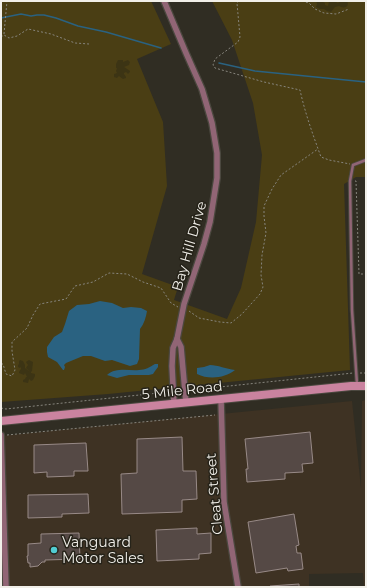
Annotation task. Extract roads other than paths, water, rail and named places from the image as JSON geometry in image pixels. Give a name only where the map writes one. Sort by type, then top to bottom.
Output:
[{"type":"street","name":"Bay Hill Drive","points":[[164,1],[202,89],[212,124],[216,154],[217,178],[210,222],[183,309],[177,338],[173,348],[172,366],[174,404]]},
{"type":"street","name":"Bay Hill Drive","points":[[177,338],[181,347],[186,403]]},
{"type":"street","name":"5 Mile Road","points":[[1,421],[362,386]]},
{"type":"street","name":"Cleat Street","points":[[221,399],[224,502],[238,587]]},
{"type":"street","points":[[1,436],[6,587]]},
{"type":"lane","points":[[362,386],[352,310],[350,181],[353,165],[366,160]]},
{"type":"water","points":[[100,301],[112,303],[123,308],[141,308],[147,311],[145,320],[140,329],[139,359],[137,364],[130,366],[112,360],[105,361],[91,356],[83,356],[66,363],[63,370],[57,362],[48,357],[47,347],[54,337],[62,332],[69,311],[77,305]]},
{"type":"water","points":[[158,364],[158,367],[153,374],[149,375],[129,375],[117,378],[107,375],[118,370],[143,369]]},
{"type":"water","points":[[210,365],[235,370],[227,375],[217,377],[207,377],[197,374],[197,368]]},
{"type":"waterway","points":[[1,18],[21,14],[31,16],[44,15],[78,26],[106,32],[161,48]]},
{"type":"waterway","points":[[219,63],[255,71],[366,82]]},
{"type":"place","name":"Vanguard Motor Sales","points":[[54,550]]}]
